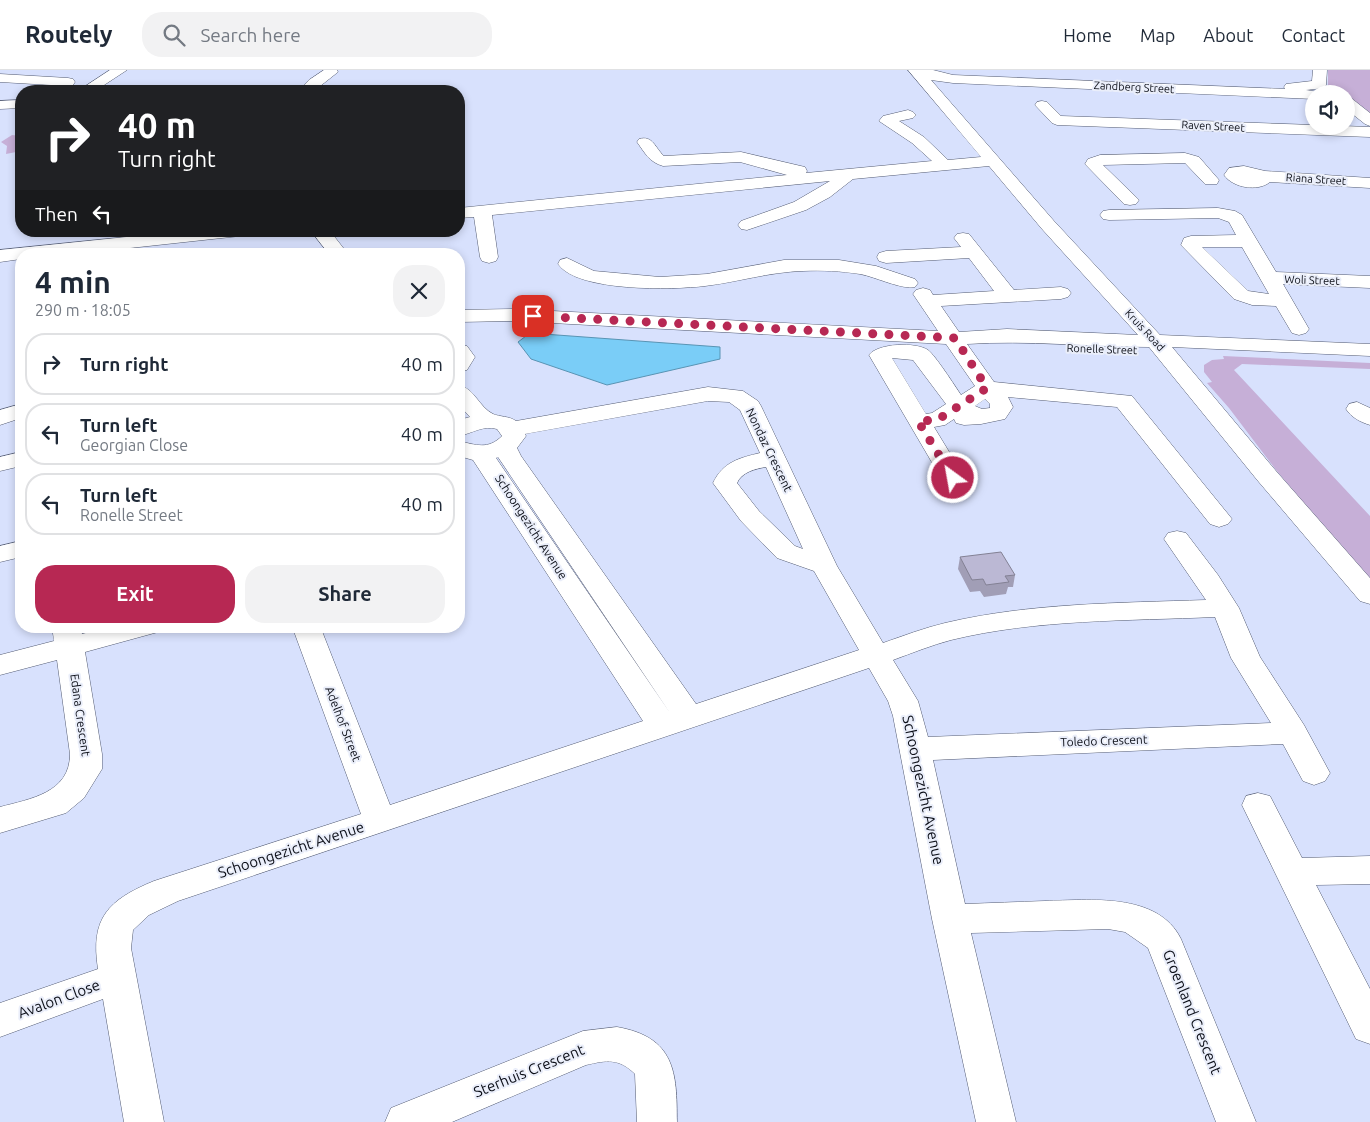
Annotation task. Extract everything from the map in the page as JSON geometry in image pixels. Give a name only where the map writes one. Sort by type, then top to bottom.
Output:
[{"type":"street","points":[[96,85],[120,70]]},
{"type":"street","name":"Kruis Road","points":[[915,70],[925,77],[990,159],[1160,346],[1267,476],[1370,595]]},
{"type":"street","points":[[954,74],[1053,73],[1064,70]]},
{"type":"street","points":[[1120,72],[1164,79],[1306,88],[1319,85],[1320,70]]},
{"type":"street","points":[[312,85],[332,71]]},
{"type":"street","points":[[328,85],[332,71]]},
{"type":"street","name":"Zandberg Street","points":[[925,77],[936,81],[954,74],[1101,85],[1305,95]]},
{"type":"street","points":[[0,78],[68,82]]},
{"type":"street","points":[[1101,85],[1126,122]]},
{"type":"street","points":[[0,105],[15,104]]},
{"type":"street","name":"Raven Street","points":[[1042,105],[1062,124],[1126,122],[1370,132]]},
{"type":"street","points":[[1355,108],[1370,121]]},
{"type":"street","points":[[908,115],[888,119],[887,121],[923,144],[940,160]]},
{"type":"street","points":[[645,142],[657,159],[663,161],[741,157],[794,170],[940,160],[990,159]]},
{"type":"street","points":[[1130,200],[1093,164],[1094,162],[1100,160],[1185,158],[1193,160],[1231,199]]},
{"type":"street","points":[[465,212],[688,188],[847,175],[990,159]]},
{"type":"street","name":"Riana Street","points":[[1211,180],[1236,179],[1233,177],[1233,173],[1239,171],[1255,172],[1262,176],[1370,183]]},
{"type":"street","points":[[747,226],[814,200],[830,190],[847,175]]},
{"type":"street","points":[[482,211],[489,257]]},
{"type":"street","points":[[1109,215],[1226,214],[1234,218],[1298,329]]},
{"type":"street","points":[[960,234],[1008,296]]},
{"type":"street","points":[[77,248],[182,237]]},
{"type":"street","points":[[325,237],[334,248]]},
{"type":"street","points":[[1248,241],[1197,241],[1191,242],[1190,245],[1241,295],[1252,299],[1282,300]]},
{"type":"street","points":[[886,257],[973,252]]},
{"type":"street","points":[[0,256],[15,254]]},
{"type":"street","points":[[567,264],[575,271],[593,277],[656,283],[695,281],[767,268],[791,266],[854,268],[874,271],[920,292],[1008,296],[1061,293]]},
{"type":"street","name":"Woli Street","points":[[1269,278],[1362,282],[1370,303]]},
{"type":"street","points":[[920,292],[955,338],[987,388],[1001,402],[1002,407],[997,414],[981,417],[928,420]]},
{"type":"street","name":"Ronelle Street","points":[[465,316],[514,314],[955,338],[984,343],[1370,350]]},
{"type":"street","name":"Ronelle Street","points":[[1160,346],[1370,358]]},
{"type":"street","points":[[953,478],[928,420],[881,354],[885,352],[914,352],[920,355],[959,406],[981,417]]},
{"type":"street","points":[[928,420],[959,406],[987,388],[1115,399],[1127,402],[1219,519]]},
{"type":"street","name":"Nondaz Crescent","points":[[476,437],[708,394],[735,396],[750,406],[824,566],[876,657]]},
{"type":"street","points":[[465,398],[487,421],[472,423],[476,437]]},
{"type":"street","points":[[0,418],[15,413]]},
{"type":"street","name":"Schoongezicht Avenue","points":[[476,437],[676,723]]},
{"type":"street","points":[[774,458],[738,467],[728,473],[724,483],[750,516],[786,552],[824,566]]},
{"type":"street","points":[[0,464],[15,460]]},
{"type":"street","points":[[1177,539],[1225,608],[1246,658],[1293,733],[1314,773]]},
{"type":"street","points":[[0,554],[15,550]]},
{"type":"street","points":[[876,657],[945,632],[972,626],[1040,618],[1225,608]]},
{"type":"street","points":[[0,665],[68,636],[92,633]]},
{"type":"street","name":"Adelhof Street","points":[[309,633],[380,821]]},
{"type":"street","name":"Edana Crescent","points":[[0,820],[54,804],[73,789],[86,769],[86,754],[68,636]]},
{"type":"street","name":"Schoongezicht Avenue","points":[[144,1122],[113,948],[116,928],[132,908],[166,891],[876,657],[903,701],[996,1122]]},
{"type":"street","name":"Toledo Crescent","points":[[915,749],[1293,733]]},
{"type":"street","points":[[1258,804],[1370,1027]]},
{"type":"street","points":[[1292,872],[1370,870]]},
{"type":"street","name":"Groenland Crescent","points":[[950,919],[1108,914],[1128,917],[1150,927],[1163,939],[1236,1122]]},
{"type":"street","name":"Avalon Close","points":[[0,1020],[118,978]]},
{"type":"street","name":"Sterhuis Crescent","points":[[405,1122],[583,1048],[604,1043],[627,1045],[641,1052],[654,1066],[657,1122]]},
{"type":"shaded area","points":[[1328,70],[1370,70],[1370,116],[1355,104],[1355,85],[1328,85]]},
{"type":"shaded area","points":[[12,135],[15,135],[15,152],[6,154],[7,146],[1,142]]},
{"type":"shaded area","points":[[1223,356],[1370,363],[1370,369],[1242,364],[1234,370],[1370,516],[1370,583],[1207,383],[1212,382],[1204,372],[1204,365],[1212,360],[1224,359]]},
{"type":"water","points":[[530,333],[720,347],[720,359],[607,385],[531,359],[518,342]]},
{"type":"building","points":[[1001,552],[1015,575],[1005,576],[1009,582],[986,585],[983,579],[972,580],[960,557]]},
{"type":"route","points":[[533,316],[955,338],[987,388],[937,420],[918,421],[953,478]]}]
